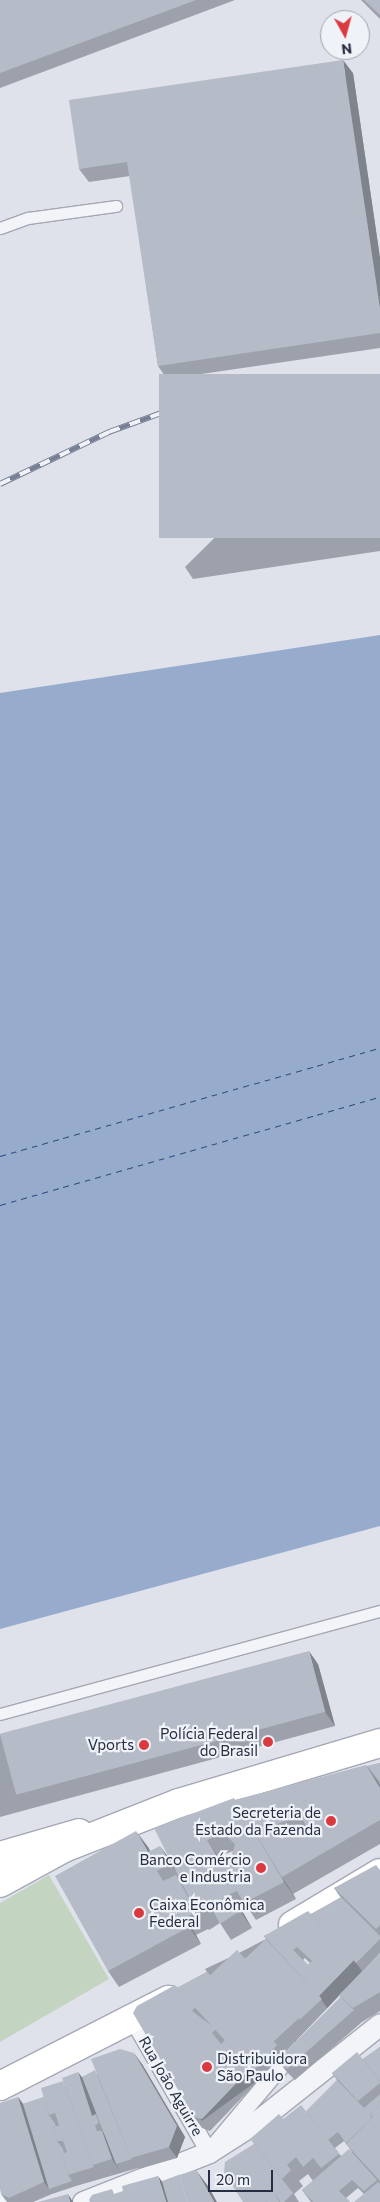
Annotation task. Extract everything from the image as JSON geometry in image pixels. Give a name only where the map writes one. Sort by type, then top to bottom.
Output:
[{"type":"main road","points":[[0,1856],[380,1743]]},
{"type":"main road","points":[[0,1883],[64,1848],[179,1803]]},
{"type":"main road","points":[[270,1939],[380,1873]]},
{"type":"main road","points":[[0,2086],[134,2020],[193,1985]]},
{"type":"street","name":"Rua João Aguirre","points":[[134,2020],[209,2152]]},
{"type":"street","points":[[83,2202],[209,2152],[259,2120],[380,2024]]},
{"type":"street","points":[[209,2152],[305,2038]]},
{"type":"street","points":[[0,2191],[4,2202]]},
{"type":"lane","points":[[0,228],[28,218],[116,206]]},
{"type":"lane","points":[[0,1714],[380,1611]]},
{"type":"lane","points":[[0,1862],[30,1848]]},
{"type":"green space","points":[[49,1875],[109,1979],[0,2042],[0,1903]]},
{"type":"water","points":[[380,635],[380,1526],[0,1629],[0,693]]},
{"type":"pier","points":[[0,632],[380,632],[380,635],[0,635]]},
{"type":"building","points":[[0,0],[196,0],[0,73]]},
{"type":"building","points":[[364,0],[380,0],[380,15]]},
{"type":"building","points":[[343,60],[380,309],[380,333],[158,366],[127,162],[79,169],[69,100]]},
{"type":"building","points":[[159,374],[380,374],[380,538],[159,538]]},
{"type":"building","name":"Vports","points":[[309,1651],[325,1712],[16,1795],[0,1734]]},
{"type":"building","points":[[380,1763],[380,1782],[367,1766]]},
{"type":"building","points":[[366,1765],[380,1788],[380,1820],[282,1877],[235,1800]],"holes":[[[301,1816],[306,1826],[285,1836],[277,1824]]]},
{"type":"building","points":[[234,1798],[284,1882],[244,1903],[237,1891],[230,1894],[240,1911],[220,1924],[210,1905],[197,1913],[154,1828]],"holes":[[[223,1833],[235,1844],[232,1855],[220,1862],[207,1840]]]},
{"type":"building","name":"Caixa Econômica Federal","points":[[136,1831],[148,1852],[160,1846],[170,1863],[157,1871],[163,1881],[176,1875],[196,1912],[185,1918],[189,1927],[108,1971],[55,1876]]},
{"type":"building","points":[[376,1865],[380,1870],[380,1925],[376,1929],[334,1888]]},
{"type":"building","points":[[341,1897],[380,1936],[380,1939],[356,1963],[311,1914]]},
{"type":"building","points":[[308,1911],[354,1960],[319,1996],[264,1936]],"holes":[[[297,1947],[312,1961],[308,1965],[293,1950]]]},
{"type":"building","points":[[266,1939],[322,1999],[300,2019],[244,1959]]},
{"type":"building","points":[[237,1950],[300,2017],[273,2043],[210,1975]]},
{"type":"building","points":[[380,1954],[380,1992],[353,2008],[339,1995]]},
{"type":"building","points":[[207,1972],[277,2045],[253,2071],[177,1988]]},
{"type":"building","name":"Distribuidora São Paulo","points":[[175,1985],[195,2007],[192,2011],[216,2029],[212,2033],[221,2044],[225,2040],[251,2068],[202,2119],[194,2117],[133,2013],[137,2006]]},
{"type":"building","points":[[341,1997],[354,2010],[287,2069],[278,2060]]},
{"type":"building","points":[[380,2047],[380,2081],[363,2059]]},
{"type":"building","points":[[120,2049],[134,2053],[177,2126],[169,2147],[131,2158],[91,2059]]},
{"type":"building","points":[[357,2052],[380,2081],[358,2101],[332,2073]]},
{"type":"building","points":[[95,2070],[132,2159],[116,2164],[82,2077]]},
{"type":"building","points":[[78,2072],[92,2116],[96,2114],[99,2123],[95,2125],[97,2131],[102,2131],[112,2159],[93,2165],[62,2078]]},
{"type":"building","points":[[337,2080],[364,2108],[380,2094],[380,2105],[370,2114],[372,2118],[346,2143],[338,2132],[328,2140],[306,2111]]},
{"type":"building","points":[[63,2081],[94,2167],[68,2175],[61,2154],[67,2152],[63,2141],[57,2141],[53,2128],[59,2125],[55,2113],[49,2115],[41,2088]]},
{"type":"building","points":[[18,2097],[44,2182],[9,2198],[1,2194],[0,2189],[0,2103]]},
{"type":"building","points":[[44,2097],[49,2115],[56,2126],[53,2128],[57,2141],[63,2149],[64,2153],[61,2154],[72,2181],[49,2189],[23,2104]]},
{"type":"building","points":[[301,2105],[339,2154],[321,2168],[283,2119]]},
{"type":"building","points":[[380,2105],[380,2181],[346,2144],[373,2117],[370,2114]]},
{"type":"building","points":[[279,2114],[314,2157],[303,2167],[296,2157],[287,2165],[291,2170],[282,2179],[250,2139]]},
{"type":"building","points":[[254,2144],[293,2193],[284,2202],[280,2202],[276,2195],[265,2202],[243,2202],[224,2172],[225,2162]]},
{"type":"building","points":[[349,2149],[377,2180],[364,2191],[352,2180],[339,2191],[350,2202],[313,2202],[302,2190]]},
{"type":"building","points":[[196,2170],[214,2202],[187,2202],[179,2175]]},
{"type":"building","points":[[181,2174],[179,2175],[187,2202],[168,2202],[162,2181]]},
{"type":"building","points":[[158,2176],[166,2202],[90,2202],[89,2200],[92,2195],[112,2189],[114,2194],[123,2191],[122,2186]]},
{"type":"building","points":[[378,2182],[380,2184],[380,2202],[354,2202]]},
{"type":"building","points":[[68,2194],[70,2202],[38,2202]]},
{"type":"building","points":[[276,2195],[279,2202],[265,2202]]},
{"type":"ferry route","points":[[0,1156],[380,1048]]},
{"type":"ferry route","points":[[0,1205],[380,1097]]},
{"type":"railway","points":[[0,484],[109,432],[175,408]]},
{"type":"place","name":"Polícia Federal do Brasil","points":[[268,1742]]},
{"type":"place","name":"Vports","points":[[144,1745]]},
{"type":"place","name":"Secreteria de Estado da Fazenda","points":[[331,1821]]},
{"type":"place","name":"Banco Comércio e Industria","points":[[261,1868]]},
{"type":"place","name":"Caixa Econômica Federal","points":[[139,1913]]},
{"type":"place","name":"Distribuidora São Paulo","points":[[207,2067]]}]
